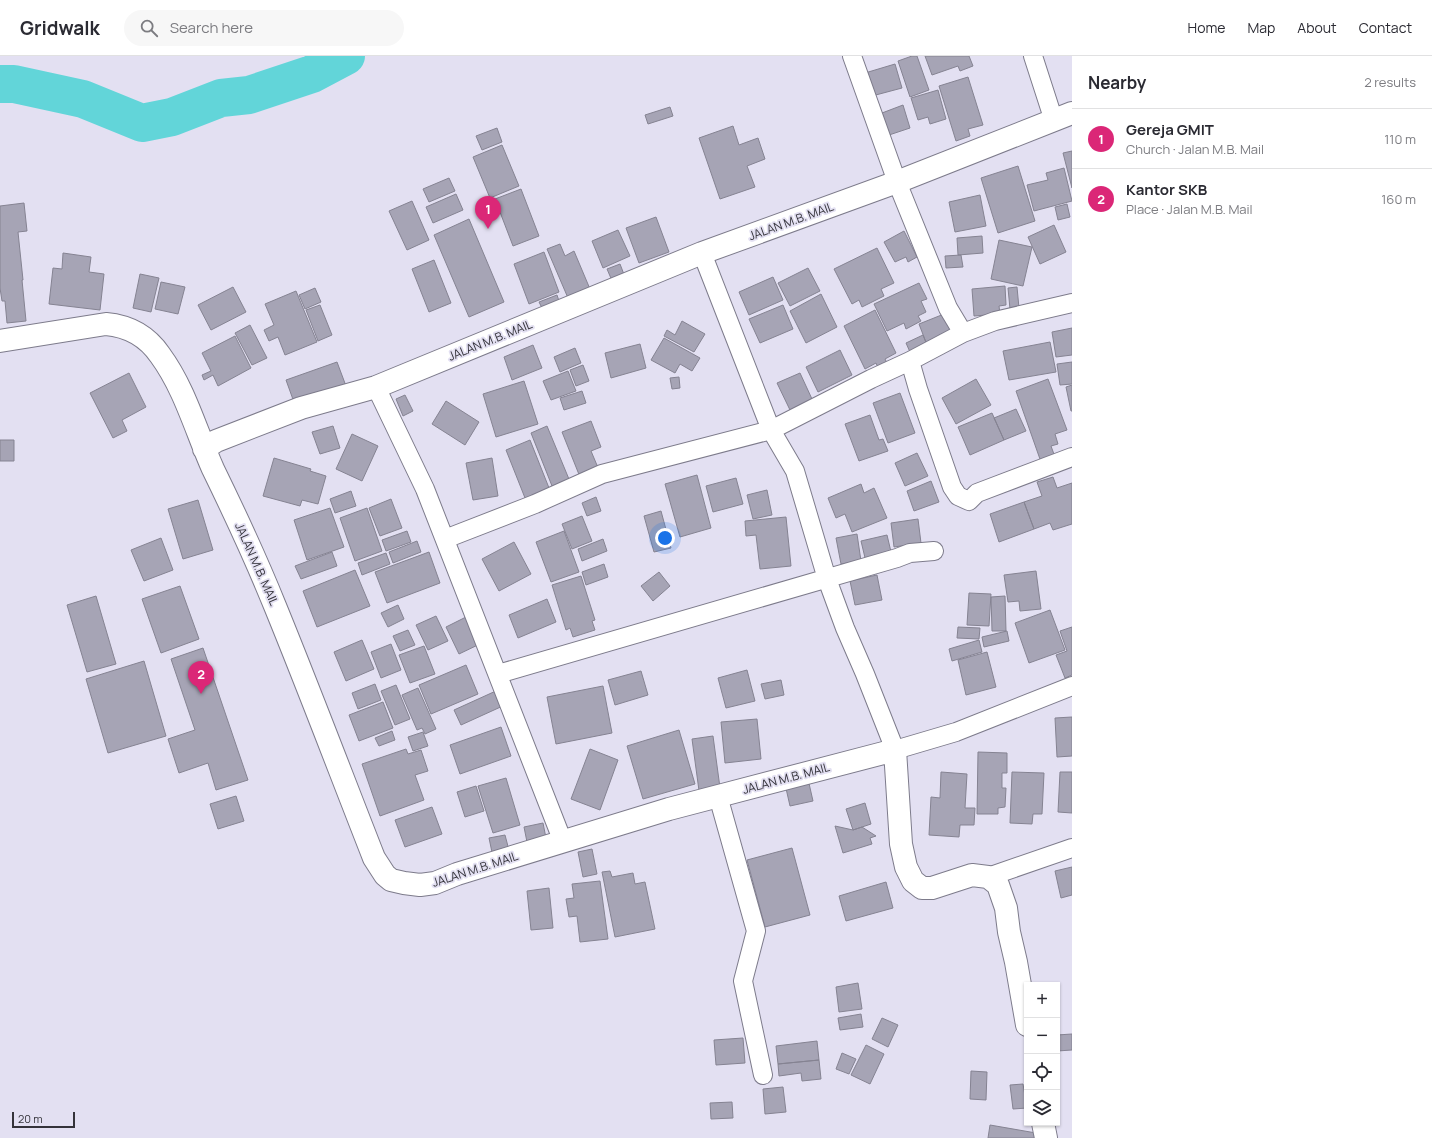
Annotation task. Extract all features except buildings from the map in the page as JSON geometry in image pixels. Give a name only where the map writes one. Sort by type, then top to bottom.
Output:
[{"type":"street","points":[[852,56],[896,182],[948,308],[963,333]]},
{"type":"street","points":[[1033,56],[1063,117]]},
{"type":"street","name":"JALAN M.B. MAIL","points":[[1063,117],[896,182],[702,253],[376,387],[301,408],[216,441],[204,449],[242,529],[275,605],[374,858],[385,875],[391,880],[420,885],[435,883],[457,874],[669,809],[895,750],[956,732],[1072,686]]},
{"type":"street","points":[[702,253],[771,430],[795,471],[827,579],[845,628],[895,750],[901,844],[906,867],[913,881],[922,888],[932,888],[972,875],[988,877],[1072,848]]},
{"type":"street","points":[[445,539],[535,504],[602,474],[771,430],[870,378],[910,360],[963,333],[995,321],[1072,303]]},
{"type":"street","points":[[0,341],[101,324],[117,325],[135,331],[144,337],[161,356],[181,390],[204,449]]},
{"type":"street","points":[[910,360],[918,389],[952,487],[958,496],[969,501],[977,493],[1072,457]]},
{"type":"street","points":[[376,387],[425,489],[563,842]]},
{"type":"street","points":[[498,674],[827,579],[910,553],[934,551]]},
{"type":"street","points":[[718,796],[756,931],[743,981],[763,1075]]},
{"type":"street","points":[[988,877],[998,885],[1006,908],[1009,932],[1026,1018]]},
{"type":"street","points":[[1044,1126],[1046,1138]]},
{"type":"waterway","points":[[0,84],[14,84],[83,99],[142,123],[172,117],[221,98],[249,95],[312,74],[346,56]]},
{"type":"place","name":"Gereja GMIT","points":[[488,229]]},
{"type":"place","name":"Kantor SKB","points":[[201,694]]}]
